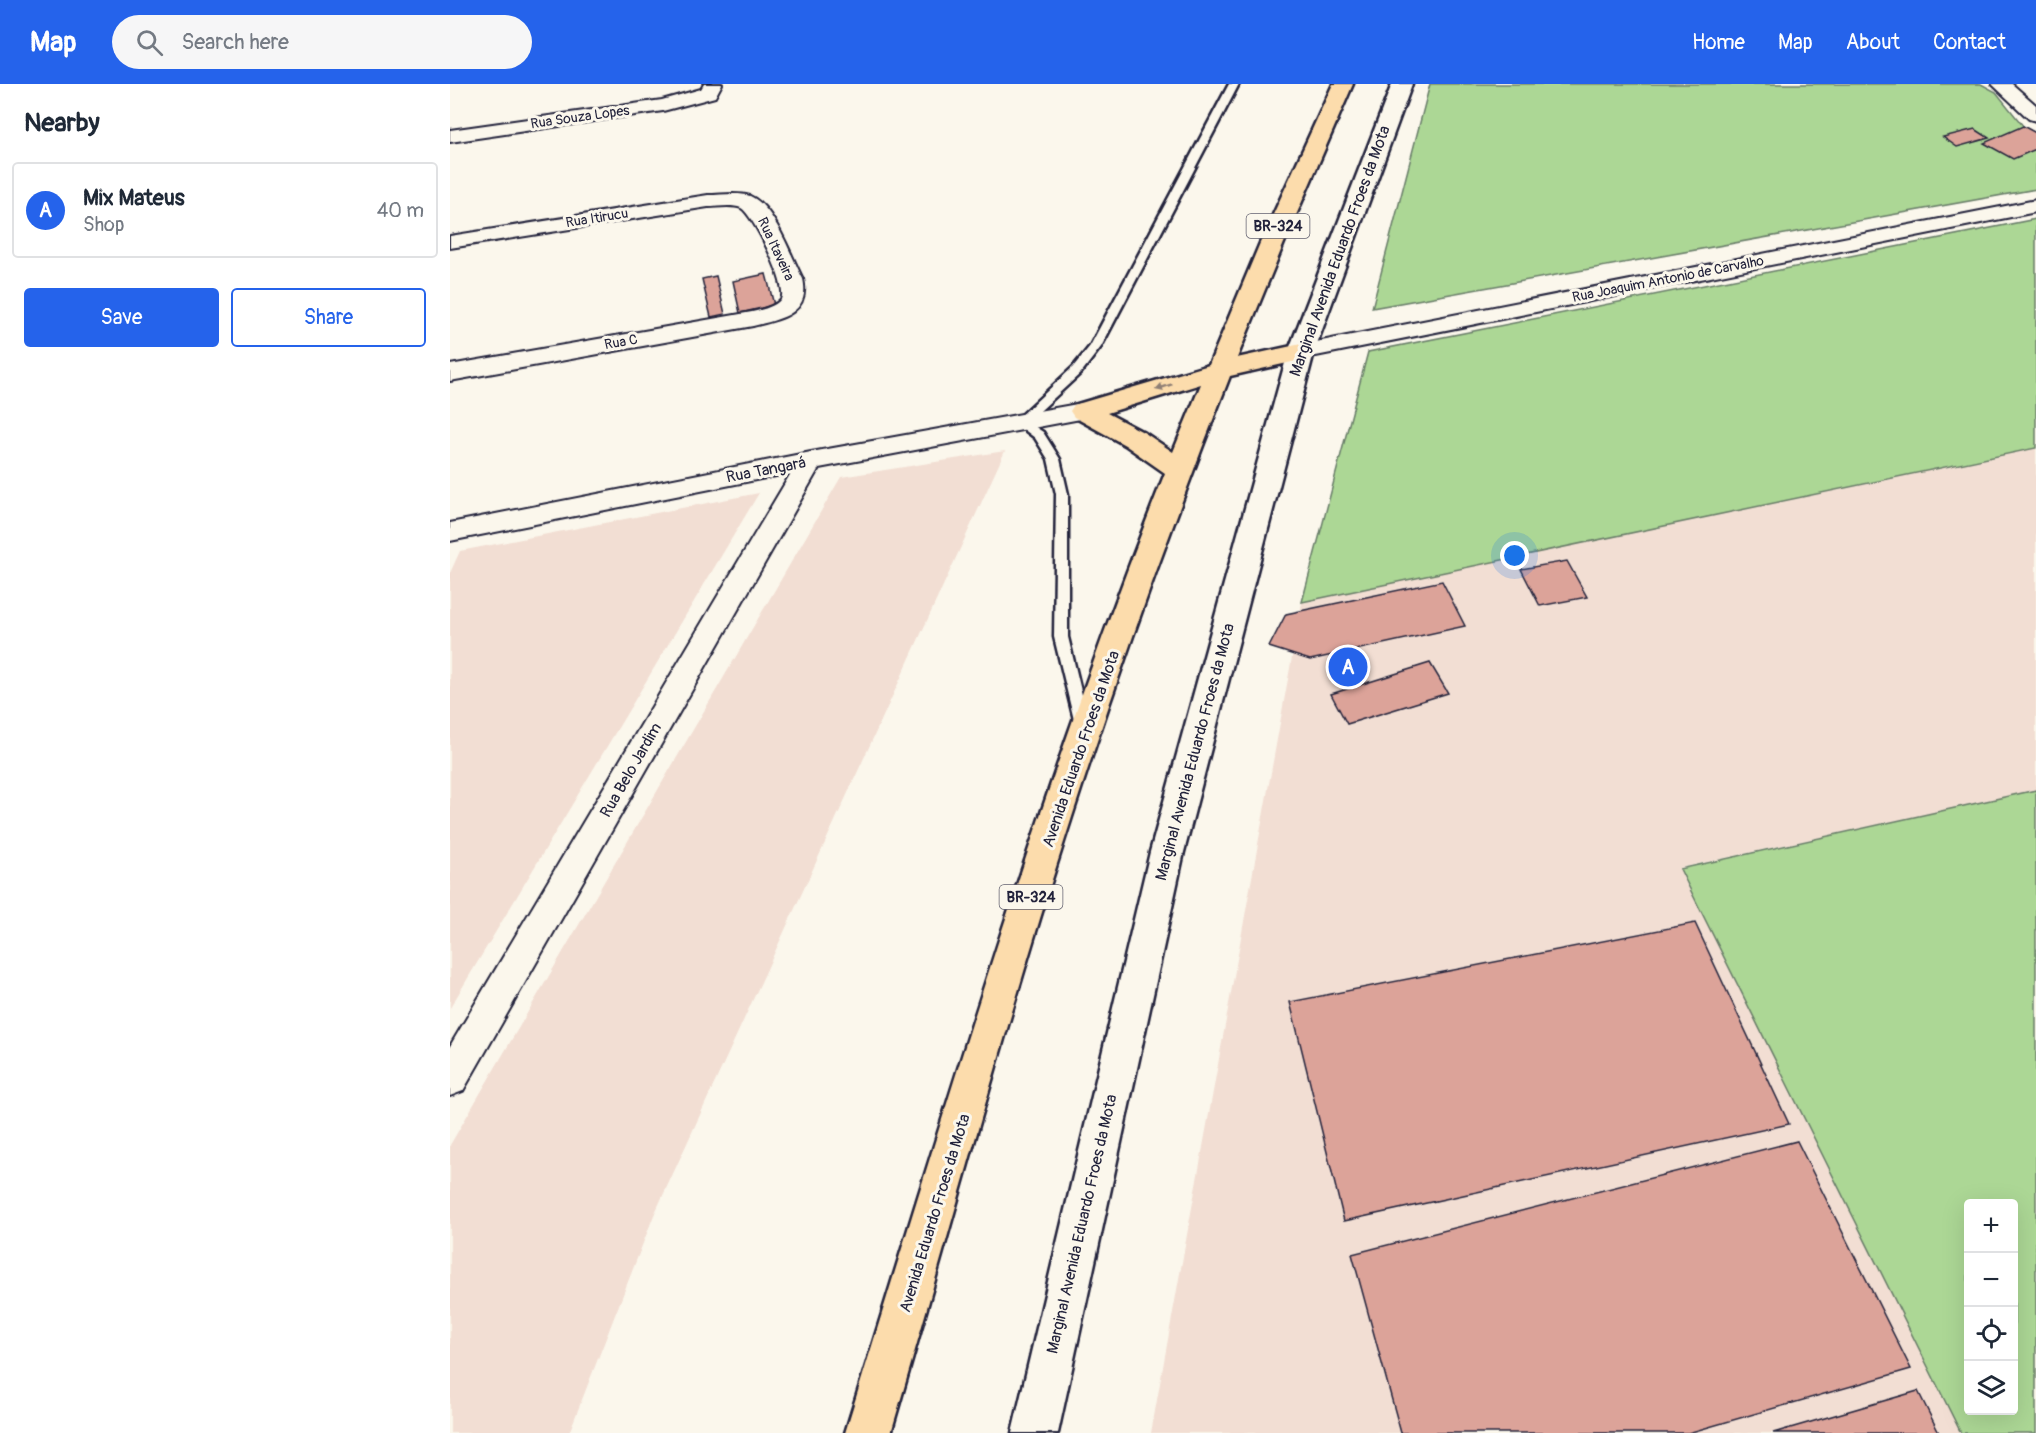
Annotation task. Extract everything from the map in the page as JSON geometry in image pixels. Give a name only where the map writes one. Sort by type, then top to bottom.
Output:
[{"type":"highway","name":"Avenida Eduardo Froes da Mota","points":[[868,1433],[1014,947],[1084,733],[1220,370],[1287,204],[1343,84]]},
{"type":"highway","points":[[1083,411],[1220,370],[1301,352]]},
{"type":"highway","points":[[1083,411],[1135,440],[1181,471]]},
{"type":"street","name":"Marginal Avenida Eduardo Froes da Mota","points":[[1035,1433],[1167,852],[1301,352],[1402,84]]},
{"type":"street","points":[[2003,86],[2027,84]]},
{"type":"street","points":[[2003,86],[2036,115]]},
{"type":"street","name":"Rua Souza Lopes","points":[[450,136],[663,105],[711,88]]},
{"type":"street","name":"Rua Itirucu","points":[[450,242],[685,204],[717,200],[744,201]]},
{"type":"street","name":"Rua Itaveira","points":[[744,201],[758,211],[792,279],[795,292],[790,304]]},
{"type":"street","name":"Rua Joaquim Antonio de Carvalho","points":[[1301,352],[2036,206]]},
{"type":"street","name":"Rua C","points":[[450,373],[753,319],[775,313],[790,304]]},
{"type":"street","name":"Rua Tangará","points":[[450,532],[811,461],[1083,411]]},
{"type":"street","name":"Rua Belo Jardim","points":[[450,1079],[811,461]]},
{"type":"lane","points":[[1084,733],[1061,637],[1062,494],[1054,459],[1039,435],[1020,422],[1077,370],[1095,347],[1233,84]]},
{"type":"shaded area","points":[[2036,448],[2036,790],[1680,868],[1962,1433],[1151,1433],[1302,602]]},
{"type":"shaded area","points":[[1005,451],[654,1215],[569,1433],[450,1433],[450,1145],[841,477]]},
{"type":"shaded area","points":[[759,493],[450,1008],[450,573],[460,551]]},
{"type":"green space","points":[[1430,84],[1981,84],[1996,92],[2036,142],[2036,189],[1372,308]]},
{"type":"green space","points":[[2036,219],[2036,448],[1302,602],[1368,352]]},
{"type":"green space","points":[[2036,790],[2036,1433],[1961,1433],[1680,869]]},
{"type":"building","points":[[2023,126],[2036,133],[2036,149],[2013,159],[1984,143]]},
{"type":"building","points":[[1975,129],[1989,138],[1957,147],[1943,137]]},
{"type":"building","points":[[766,274],[774,305],[740,313],[733,281]]},
{"type":"building","points":[[716,276],[725,314],[711,317],[702,279]]},
{"type":"building","points":[[1567,561],[1587,597],[1540,606],[1521,569]]},
{"type":"building","points":[[1442,581],[1465,626],[1310,660],[1269,647],[1286,614]]},
{"type":"building","points":[[1430,663],[1448,693],[1347,724],[1331,694]]},
{"type":"building","points":[[1695,923],[1789,1124],[1344,1221],[1290,1002]]},
{"type":"building","points":[[1797,1141],[1911,1369],[1688,1433],[1401,1433],[1352,1254]]},
{"type":"building","points":[[1918,1391],[1939,1433],[1773,1433]]},
{"type":"place","name":"Mix Mateus","points":[[1348,667]]}]
